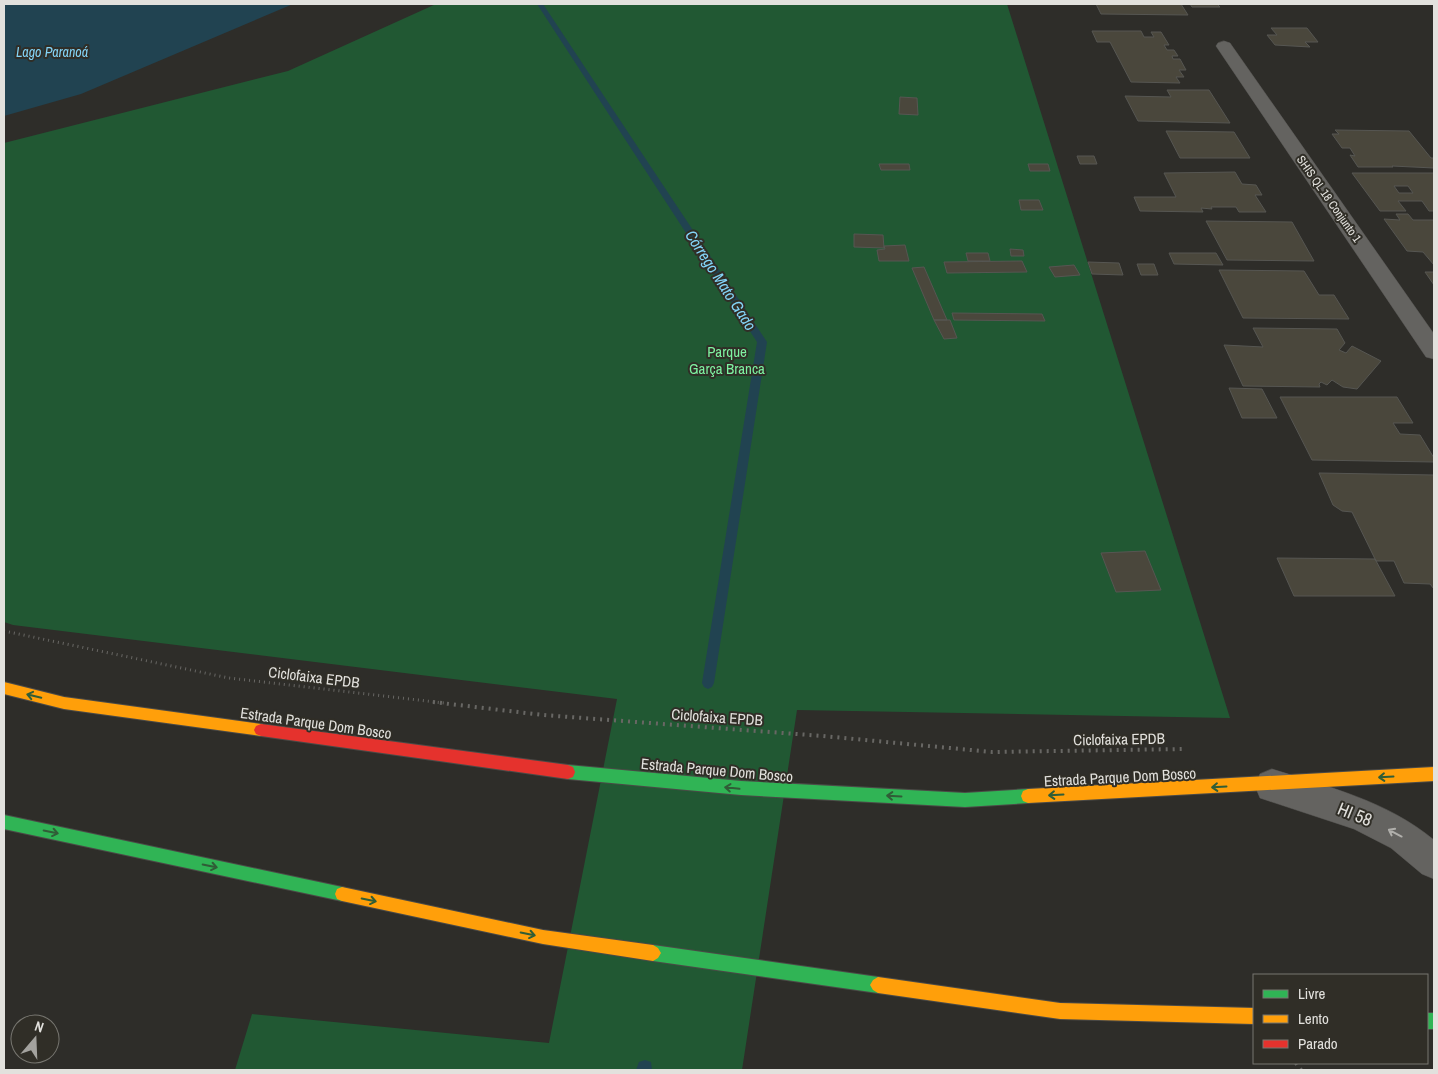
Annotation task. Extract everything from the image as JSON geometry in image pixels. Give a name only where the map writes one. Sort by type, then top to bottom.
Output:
[{"type":"main road","name":"Estrada Parque Dom Bosco","points":[[4,688],[64,703],[541,769],[741,788],[965,800],[1434,774]]},
{"type":"main road","points":[[4,822],[543,937],[1060,1011],[1253,1016]]},
{"type":"street","name":"SHIS QL 18 Conjunto 1","points":[[1224,46],[1434,351]]},
{"type":"street","name":"HI 58","points":[[1267,784],[1361,814],[1403,836],[1434,862]]},
{"type":"path","name":"Ciclofaixa EPDB","points":[[4,630],[229,678],[543,715],[823,736],[992,752],[1189,749]]},
{"type":"green space","name":"Parque Garça Branca","points":[[436,4],[1007,4],[1230,718],[797,710],[742,1070],[235,1070],[252,1014],[549,1043],[617,699],[13,625],[4,622],[4,143],[288,71]]},
{"type":"water","name":"Lago Paranoá","points":[[4,4],[293,4],[81,94],[4,116]]},
{"type":"building","points":[[1096,4],[1181,4],[1188,15],[1101,14]]},
{"type":"building","points":[[1190,4],[1217,4],[1220,7],[1192,7]]},
{"type":"building","points":[[1271,28],[1307,28],[1318,42],[1305,42],[1310,47],[1275,45],[1267,35],[1277,35]]},
{"type":"building","points":[[1092,31],[1141,31],[1144,37],[1154,37],[1151,32],[1161,32],[1169,45],[1164,45],[1167,50],[1174,50],[1178,56],[1172,56],[1173,59],[1180,59],[1186,70],[1179,70],[1184,77],[1176,77],[1180,83],[1131,82],[1110,42],[1097,42]]},
{"type":"building","points":[[1167,90],[1209,90],[1230,123],[1138,121],[1125,96],[1171,97]]},
{"type":"building","points":[[900,97],[917,98],[918,115],[899,114]]},
{"type":"building","points":[[1335,130],[1409,131],[1431,158],[1434,158],[1434,168],[1358,167],[1350,155],[1355,156],[1350,148],[1342,148],[1332,134],[1339,134]]},
{"type":"building","points":[[1166,131],[1234,132],[1250,158],[1180,158]]},
{"type":"building","points":[[1077,156],[1094,156],[1097,164],[1080,164]]},
{"type":"building","points":[[879,164],[909,164],[910,170],[881,170]]},
{"type":"building","points":[[1028,164],[1048,164],[1050,171],[1030,171]]},
{"type":"building","points":[[1235,172],[1242,184],[1256,185],[1262,195],[1255,195],[1266,212],[1239,212],[1236,207],[1201,208],[1203,212],[1140,211],[1134,197],[1176,197],[1164,173]]},
{"type":"building","points":[[1352,173],[1434,173],[1434,211],[1429,211],[1422,201],[1398,201],[1406,211],[1380,211]],"holes":[[[1394,186],[1408,186],[1413,193],[1399,193]]]},
{"type":"building","points":[[1019,200],[1039,200],[1043,210],[1021,210]]},
{"type":"building","points":[[1396,214],[1408,214],[1413,220],[1434,220],[1434,265],[1423,252],[1407,251],[1384,219],[1400,220]]},
{"type":"building","points":[[1206,221],[1292,222],[1314,261],[1227,260]]},
{"type":"building","points":[[854,234],[883,235],[884,248],[854,247]]},
{"type":"building","points":[[905,245],[909,261],[879,261],[877,250],[885,249],[884,246]]},
{"type":"building","points":[[1010,249],[1023,250],[1024,256],[1011,256]]},
{"type":"building","points":[[966,253],[988,253],[990,261],[968,261]]},
{"type":"building","points":[[1169,253],[1216,253],[1223,265],[1174,264]]},
{"type":"building","points":[[1022,261],[1027,272],[947,273],[944,262]]},
{"type":"building","points":[[1088,262],[1119,263],[1123,275],[1092,274]]},
{"type":"building","points":[[1137,264],[1154,264],[1158,275],[1141,275]]},
{"type":"building","points":[[1074,265],[1080,275],[1055,277],[1049,267]]},
{"type":"building","points":[[924,267],[947,320],[934,320],[912,268]]},
{"type":"building","points":[[1219,270],[1304,271],[1319,295],[1334,295],[1349,319],[1243,318]]},
{"type":"building","points":[[1425,272],[1434,272],[1434,285]]},
{"type":"building","points":[[952,313],[1042,314],[1045,321],[954,320]]},
{"type":"building","points":[[934,320],[950,320],[957,338],[944,339]]},
{"type":"building","points":[[1253,328],[1337,329],[1345,343],[1339,350],[1346,353],[1352,346],[1381,361],[1357,389],[1343,387],[1332,380],[1327,385],[1321,382],[1319,384],[1320,387],[1243,386],[1224,345],[1263,347]]},
{"type":"building","points":[[1229,388],[1262,389],[1277,418],[1242,418]]},
{"type":"building","points":[[1280,397],[1397,397],[1413,423],[1393,423],[1400,434],[1420,435],[1434,458],[1434,462],[1312,460]]},
{"type":"building","points":[[1319,473],[1434,475],[1434,589],[1430,584],[1404,583],[1394,561],[1376,561],[1352,512],[1342,511],[1333,505]]},
{"type":"building","points":[[1145,551],[1161,590],[1116,592],[1101,553]]},
{"type":"building","points":[[1277,558],[1375,559],[1395,596],[1294,596]]},
{"type":"waterway","name":"Córrego Mato Gado","points":[[540,4],[762,342],[708,683]]},
{"type":"traffic: fast","points":[[568,772],[741,788],[965,800],[1028,796]]},
{"type":"traffic: fast","points":[[4,822],[342,894]]},
{"type":"traffic: fast","points":[[653,953],[878,985]]},
{"type":"traffic: fast","points":[[1428,1021],[1434,1021]]},
{"type":"traffic: slow","points":[[4,688],[64,703],[261,730]]},
{"type":"traffic: slow","points":[[1028,796],[1434,774]]},
{"type":"traffic: slow","points":[[342,894],[543,937],[653,953]]},
{"type":"traffic: slow","points":[[878,985],[1060,1011],[1253,1016]]},
{"type":"traffic: jam","points":[[261,730],[568,772]]}]
